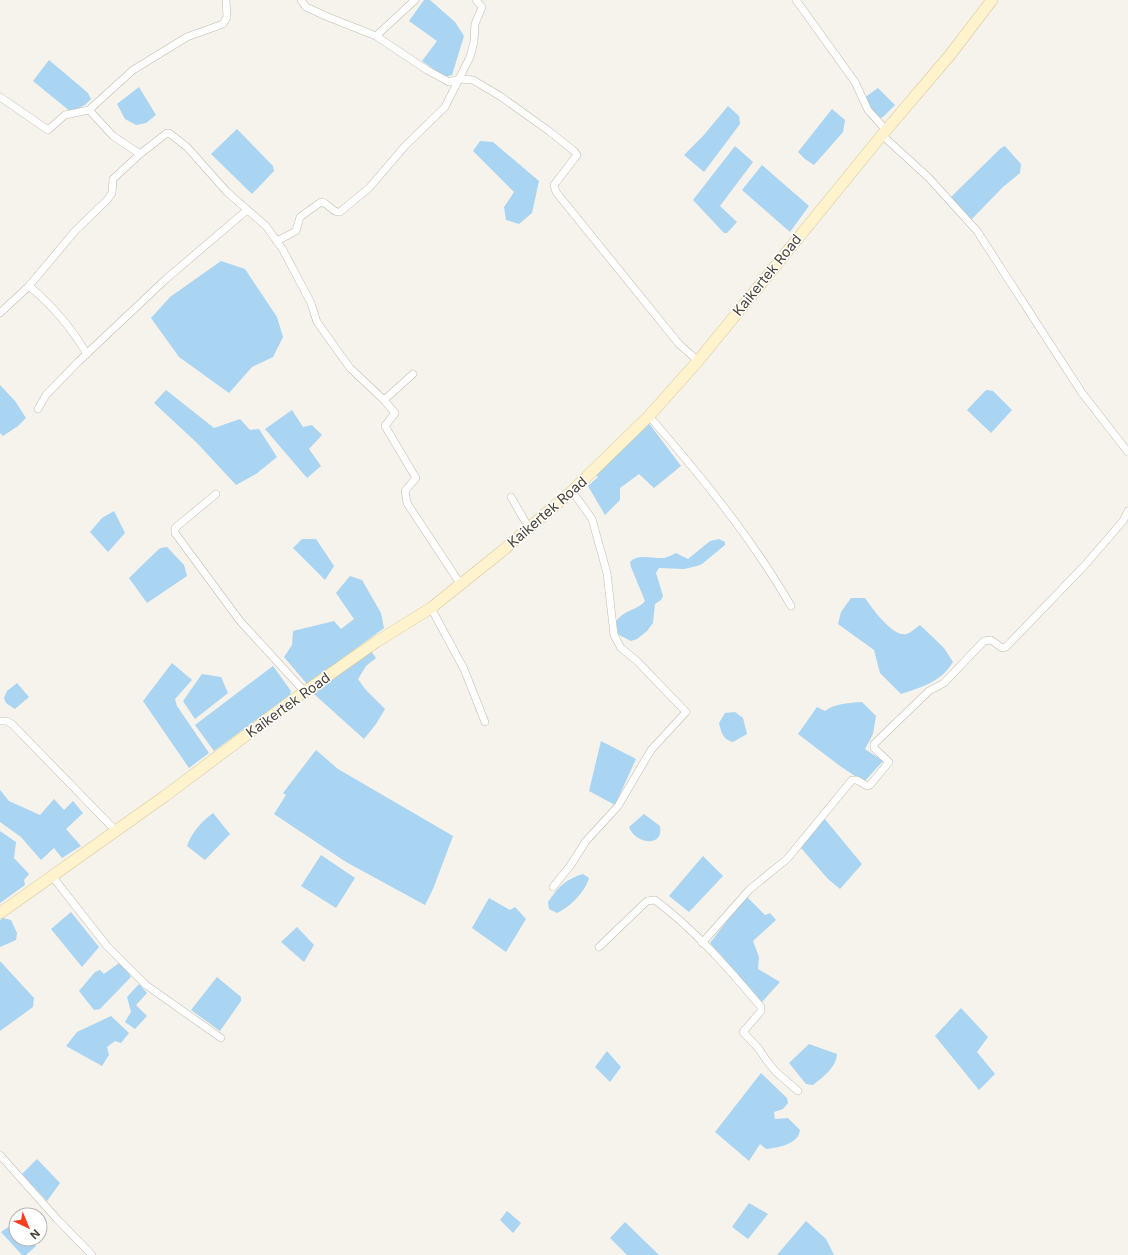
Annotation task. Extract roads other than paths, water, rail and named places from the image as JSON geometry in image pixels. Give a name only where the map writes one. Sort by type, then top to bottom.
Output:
[{"type":"main road","name":"Kaikertek Road","points":[[0,913],[165,796],[304,692],[376,642],[431,608],[461,585],[572,491],[649,416],[698,361],[884,132],[950,55],[992,0]]},
{"type":"street","points":[[0,97],[48,130],[65,115],[89,110],[133,70],[187,36],[223,24],[227,17],[226,0]]},
{"type":"street","points":[[301,0],[306,7],[376,36],[448,82],[460,79],[473,80],[500,96],[549,131],[574,152],[577,155],[554,185],[556,192],[670,333],[698,361]]},
{"type":"street","points":[[376,36],[415,0]]},
{"type":"street","points":[[277,242],[296,231],[300,217],[317,204],[324,202],[335,212],[340,212],[368,188],[405,146],[445,107],[470,57],[474,42],[474,24],[482,7],[476,0]]},
{"type":"street","points":[[796,0],[855,82],[868,110],[884,132],[929,178],[977,231],[1082,393],[1128,452]]},
{"type":"street","points":[[89,110],[113,136],[140,154]]},
{"type":"street","points":[[0,313],[29,286],[75,231],[108,200],[112,193],[113,179],[140,154],[169,133],[187,147],[228,192],[266,226],[283,250],[311,302],[317,322],[350,368],[384,400],[395,413],[385,426],[416,478],[405,491],[407,503],[461,585]]},
{"type":"street","points":[[38,409],[46,395],[87,354],[166,279],[247,210]]},
{"type":"street","points":[[29,286],[49,303],[74,332],[87,354]]},
{"type":"street","points":[[384,400],[413,374]]},
{"type":"street","points":[[649,416],[719,498],[727,514],[773,576],[791,606]]},
{"type":"street","points":[[553,887],[590,837],[618,806],[651,750],[686,712],[637,660],[621,648],[614,635],[607,573],[592,519],[572,491]]},
{"type":"street","points":[[216,494],[175,528],[175,533],[240,621],[304,692]]},
{"type":"street","points":[[511,497],[529,528]]},
{"type":"street","points":[[702,943],[750,889],[787,860],[852,780],[857,780],[867,786],[870,785],[889,762],[874,748],[874,744],[929,691],[944,682],[984,641],[991,640],[1000,647],[1006,647],[1085,565],[1123,521],[1128,511]]},
{"type":"street","points":[[1123,521],[1128,528]]},
{"type":"street","points":[[431,608],[464,668],[484,722]]},
{"type":"street","points":[[0,721],[6,721],[12,724],[115,830]]},
{"type":"street","points":[[52,876],[108,946],[146,985],[221,1038]]},
{"type":"street","points":[[600,947],[647,901],[651,900],[668,910],[731,972],[761,1007],[761,1011],[743,1032],[759,1049],[766,1061],[776,1072],[798,1092]]},
{"type":"street","points":[[0,1155],[52,1214],[92,1255]]},
{"type":"water","points":[[424,0],[430,0],[455,22],[464,36],[452,75],[445,77],[422,61],[437,41],[409,21]]},
{"type":"water","points":[[49,60],[88,93],[91,99],[85,105],[71,112],[33,81]]},
{"type":"water","points":[[139,87],[156,115],[146,123],[136,125],[125,119],[117,104]]},
{"type":"water","points":[[878,88],[895,105],[883,117],[877,119],[864,98]]},
{"type":"water","points":[[728,106],[739,116],[740,124],[704,172],[684,155],[703,136]]},
{"type":"water","points":[[832,109],[845,120],[843,132],[814,165],[798,152]]},
{"type":"water","points":[[237,129],[273,166],[274,171],[252,194],[211,154]]},
{"type":"water","points":[[480,141],[493,142],[539,181],[532,213],[519,224],[506,220],[504,207],[514,192],[473,151]]},
{"type":"water","points":[[735,146],[753,162],[720,206],[737,222],[727,233],[724,233],[693,200]]},
{"type":"water","points":[[1005,146],[1021,164],[1020,173],[1003,187],[970,221],[951,197],[1001,148]]},
{"type":"water","points":[[762,165],[809,206],[790,232],[742,190]]},
{"type":"water","points":[[221,261],[245,269],[277,317],[283,337],[273,357],[252,367],[229,393],[179,357],[151,318],[170,297]]},
{"type":"water","points":[[0,385],[15,401],[26,418],[18,426],[3,436],[0,433]]},
{"type":"water","points":[[166,390],[214,428],[240,419],[250,430],[259,429],[277,457],[256,474],[236,485],[197,443],[154,403]]},
{"type":"water","points":[[987,390],[993,391],[1012,410],[991,433],[967,410]]},
{"type":"water","points":[[292,410],[303,427],[312,425],[322,435],[309,449],[321,466],[307,478],[265,429]]},
{"type":"water","points":[[648,422],[681,466],[654,488],[639,474],[620,488],[620,500],[605,515],[588,486],[598,477],[594,473]]},
{"type":"water","points":[[114,511],[125,533],[108,552],[90,532],[102,518]]},
{"type":"water","points":[[302,539],[316,539],[334,566],[325,580],[293,548]]},
{"type":"water","points":[[719,539],[725,542],[725,545],[702,564],[684,569],[659,568],[656,573],[663,596],[661,600],[655,604],[653,623],[647,631],[637,639],[631,641],[619,635],[615,624],[618,619],[645,601],[631,567],[630,562],[633,559],[641,557],[664,558],[676,553],[688,559],[710,541]]},
{"type":"water","points":[[167,547],[184,565],[187,576],[147,603],[129,578],[160,548]]},
{"type":"water","points":[[350,576],[362,580],[381,613],[384,628],[307,684],[284,657],[292,645],[293,631],[334,621],[341,629],[354,619],[336,593]]},
{"type":"water","points":[[851,598],[865,598],[889,627],[901,634],[907,634],[920,625],[944,648],[953,662],[937,679],[924,686],[901,694],[880,673],[874,650],[838,624],[841,612]]},
{"type":"water","points":[[371,651],[376,658],[366,666],[358,679],[365,689],[385,709],[376,724],[364,739],[314,694]]},
{"type":"water","points":[[172,663],[192,680],[175,699],[177,706],[209,753],[189,768],[143,701]]},
{"type":"water","points":[[273,666],[291,691],[290,695],[214,751],[195,725]]},
{"type":"water","points":[[202,674],[221,677],[228,693],[195,719],[183,701]]},
{"type":"water","points":[[17,683],[29,697],[15,709],[6,703],[4,698],[7,691]]},
{"type":"water","points":[[862,702],[876,716],[873,734],[865,749],[883,761],[864,782],[798,734],[817,707],[825,711],[838,705]]},
{"type":"water","points":[[735,712],[743,718],[747,734],[733,742],[725,737],[719,723],[725,713]]},
{"type":"water","points":[[601,741],[636,759],[615,805],[589,791]]},
{"type":"water","points":[[316,750],[338,769],[453,836],[433,889],[425,905],[346,862],[274,814],[286,795],[283,793]]},
{"type":"water","points":[[0,790],[9,801],[40,815],[54,799],[64,810],[73,801],[83,813],[66,829],[81,846],[62,858],[54,848],[41,860],[21,837],[0,822]]},
{"type":"water","points":[[213,813],[230,834],[205,860],[187,846],[191,836],[197,828]]},
{"type":"water","points":[[644,814],[660,826],[658,838],[653,841],[642,840],[632,832],[629,827]]},
{"type":"water","points":[[823,817],[862,864],[840,889],[828,879],[801,848]]},
{"type":"water","points":[[0,831],[16,842],[14,858],[29,874],[24,880],[25,885],[0,903]]},
{"type":"water","points":[[321,855],[355,878],[336,908],[301,886]]},
{"type":"water","points":[[703,856],[723,876],[689,912],[669,896]]},
{"type":"water","points":[[583,874],[589,878],[581,894],[567,907],[557,913],[549,909],[548,902],[555,892],[567,881]]},
{"type":"water","points":[[746,896],[765,915],[770,913],[776,920],[753,941],[759,957],[758,969],[780,982],[762,1002],[710,943]]},
{"type":"water","points":[[489,898],[510,910],[515,907],[526,919],[506,952],[472,928]]},
{"type":"water","points":[[71,912],[99,947],[82,967],[51,929]]},
{"type":"water","points":[[3,918],[11,920],[17,933],[16,940],[0,947],[0,920]]},
{"type":"water","points":[[297,927],[314,945],[304,962],[281,942]]},
{"type":"water","points":[[0,961],[34,998],[33,1007],[0,1031]]},
{"type":"water","points":[[119,963],[123,964],[131,977],[100,1009],[94,1010],[79,991],[95,972],[100,970],[104,974]]},
{"type":"water","points":[[217,977],[241,997],[241,1001],[220,1031],[191,1010]]},
{"type":"water","points":[[139,984],[147,993],[136,1005],[147,1016],[135,1029],[125,1022],[131,1012],[127,997]]},
{"type":"water","points":[[961,1008],[988,1037],[977,1052],[995,1074],[979,1090],[935,1036]]},
{"type":"water","points":[[111,1016],[129,1033],[121,1043],[115,1041],[107,1047],[109,1055],[102,1066],[66,1046],[77,1032]]},
{"type":"water","points":[[809,1044],[837,1054],[832,1068],[813,1085],[806,1084],[789,1063]]},
{"type":"water","points":[[607,1051],[621,1067],[610,1082],[595,1067]]},
{"type":"water","points":[[761,1073],[787,1098],[788,1103],[783,1109],[774,1112],[775,1119],[788,1118],[800,1130],[799,1135],[792,1142],[776,1148],[766,1149],[760,1144],[749,1161],[715,1132]]},
{"type":"water","points":[[37,1159],[60,1183],[47,1201],[22,1174]]},
{"type":"water","points":[[749,1203],[768,1214],[748,1239],[732,1227]]},
{"type":"water","points":[[507,1211],[521,1223],[513,1233],[500,1220]]},
{"type":"water","points":[[806,1221],[826,1239],[834,1255],[777,1255]]},
{"type":"water","points":[[625,1222],[659,1255],[627,1255],[610,1238]]},
{"type":"water","points":[[8,1227],[8,1240],[1,1232]]},
{"type":"water","points":[[15,1247],[35,1247],[26,1255],[22,1255]]}]
